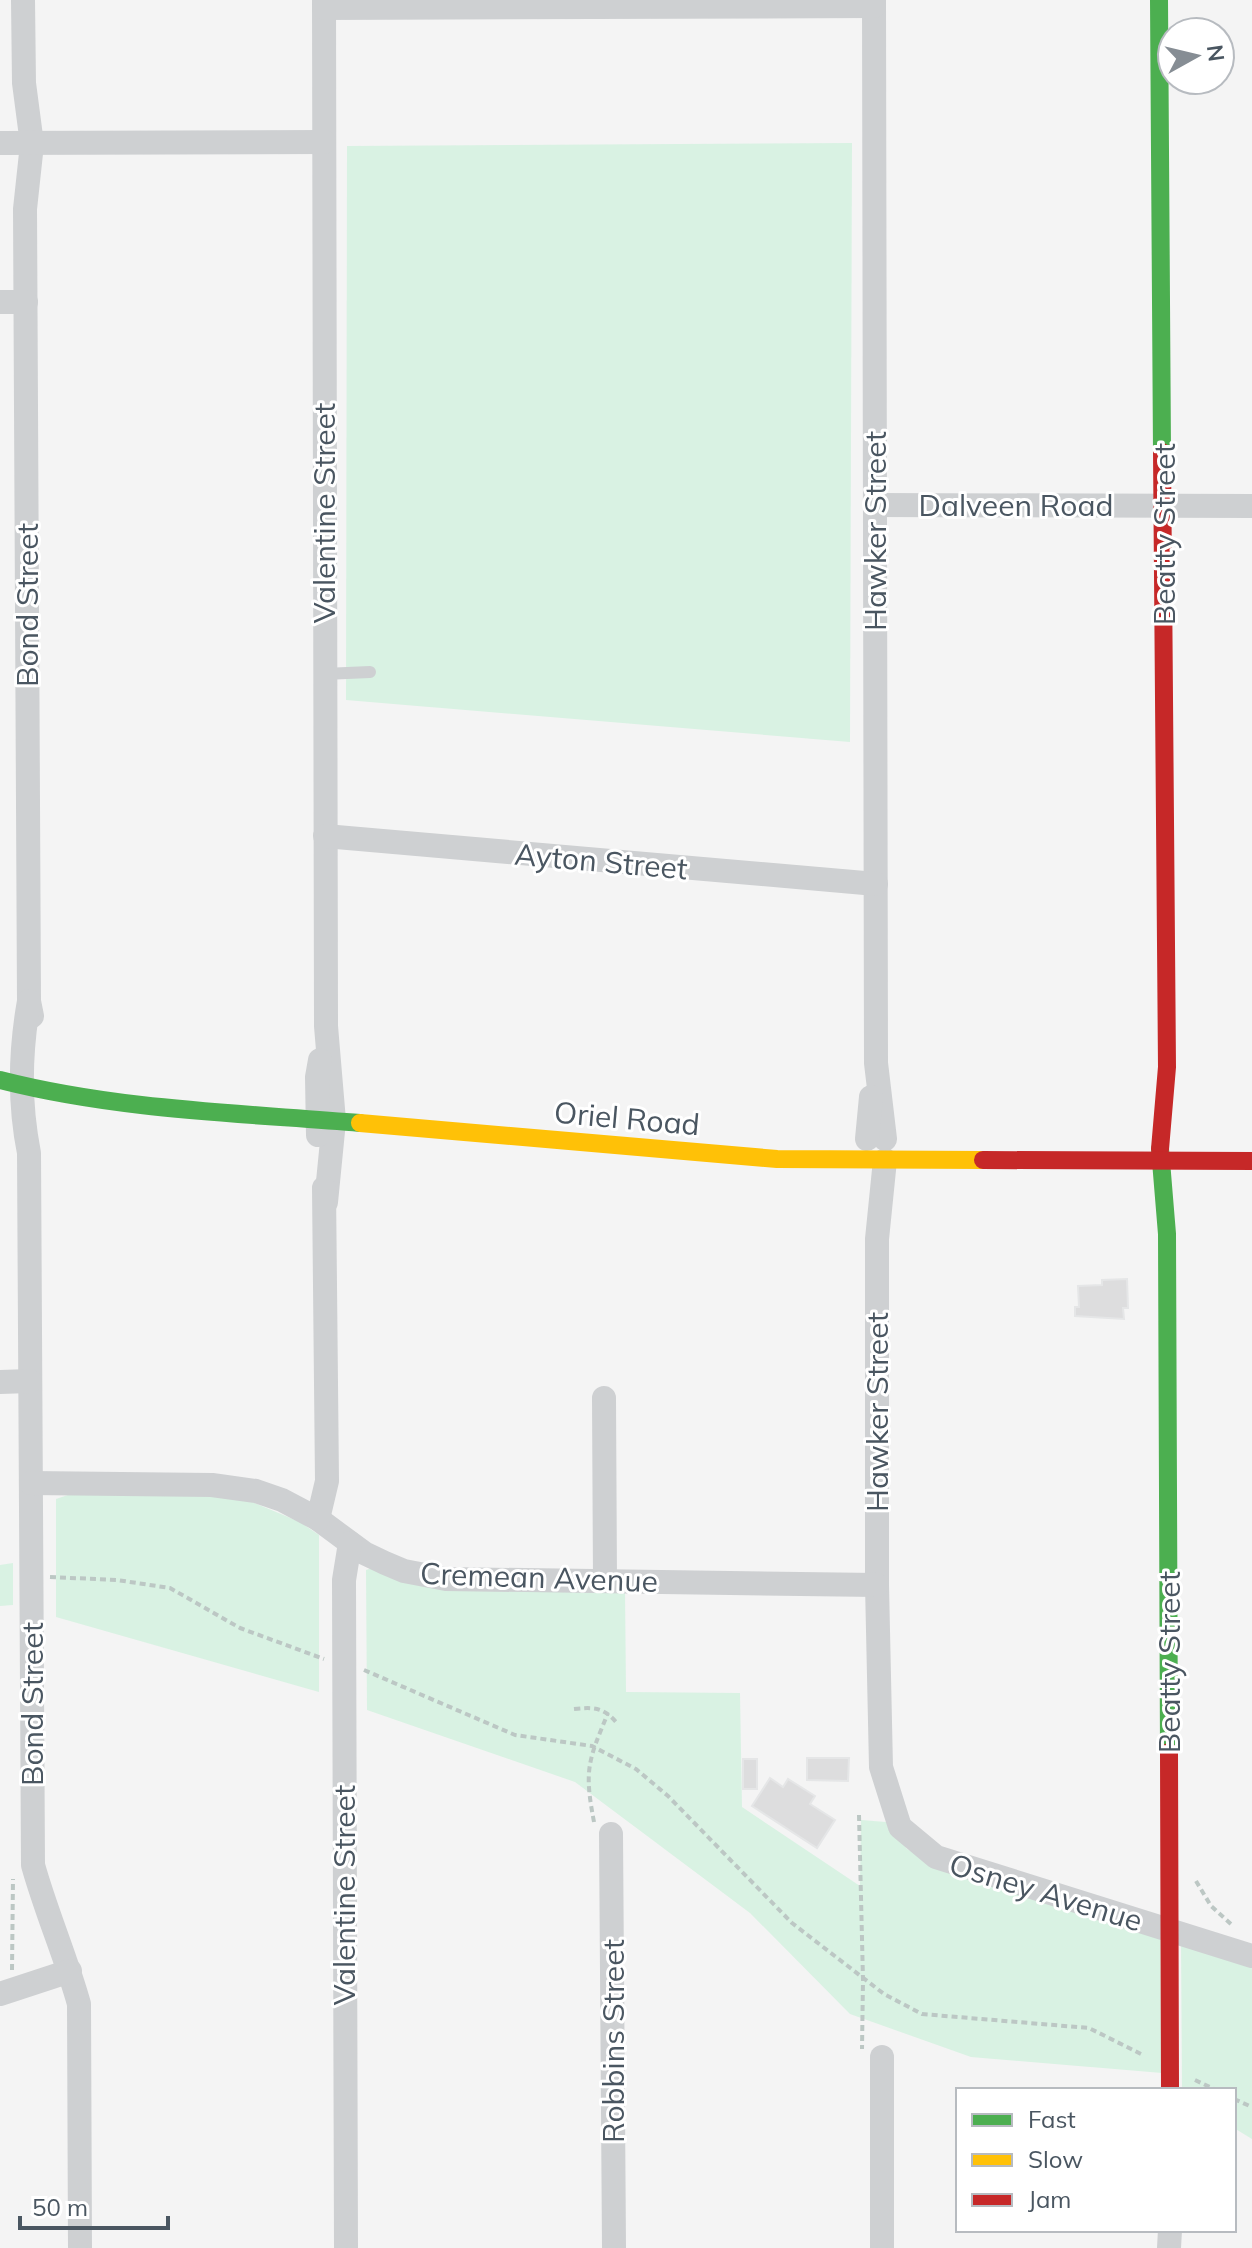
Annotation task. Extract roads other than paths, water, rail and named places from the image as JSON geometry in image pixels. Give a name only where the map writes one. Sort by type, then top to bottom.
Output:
[{"type":"street","name":"Bond Street","points":[[23,0],[24,83],[16,144],[25,209],[29,1001],[20,1076],[23,1124],[29,1153],[33,1865],[79,2004],[80,2248]]},
{"type":"street","name":"Beatty Street","points":[[1159,0],[1170,2088]]},
{"type":"street","points":[[324,4],[874,3]]},
{"type":"street","name":"Hawker Street","points":[[874,3],[876,1063],[867,1118],[876,1146],[869,1185],[877,1239],[877,1585]]},
{"type":"street","name":"Valentine Street","points":[[318,1519],[327,1481],[326,1105],[317,1077],[326,1026],[324,4]]},
{"type":"street","points":[[16,144],[324,142]]},
{"type":"street","points":[[0,302],[26,302]]},
{"type":"street","name":"Dalveen Road","points":[[875,505],[1252,506]]},
{"type":"street","name":"Ayton Street","points":[[325,836],[876,884]]},
{"type":"street","name":"Oriel Road","points":[[20,1076],[126,1103],[326,1105],[777,1159],[876,1146],[1163,1147],[1252,1161]]},
{"type":"street","points":[[0,1382],[30,1381]]},
{"type":"street","points":[[604,1398],[605,1581]]},
{"type":"street","name":"Cremean Avenue","points":[[31,1483],[240,1488],[282,1500],[318,1519],[350,1543],[385,1563],[427,1576],[466,1580],[877,1585]]},
{"type":"street","name":"Valentine Street","points":[[346,2248],[344,1580],[350,1543]]},
{"type":"street","name":"Osney Avenue","points":[[877,1585],[881,1767],[900,1827],[936,1857],[1252,1956]]},
{"type":"street","name":"Robbins Street","points":[[602,1831],[614,2248]]},
{"type":"street","points":[[0,1994],[70,1971]]},
{"type":"street","points":[[872,2057],[882,2248]]},
{"type":"lane","points":[[324,674],[370,672]]}]
